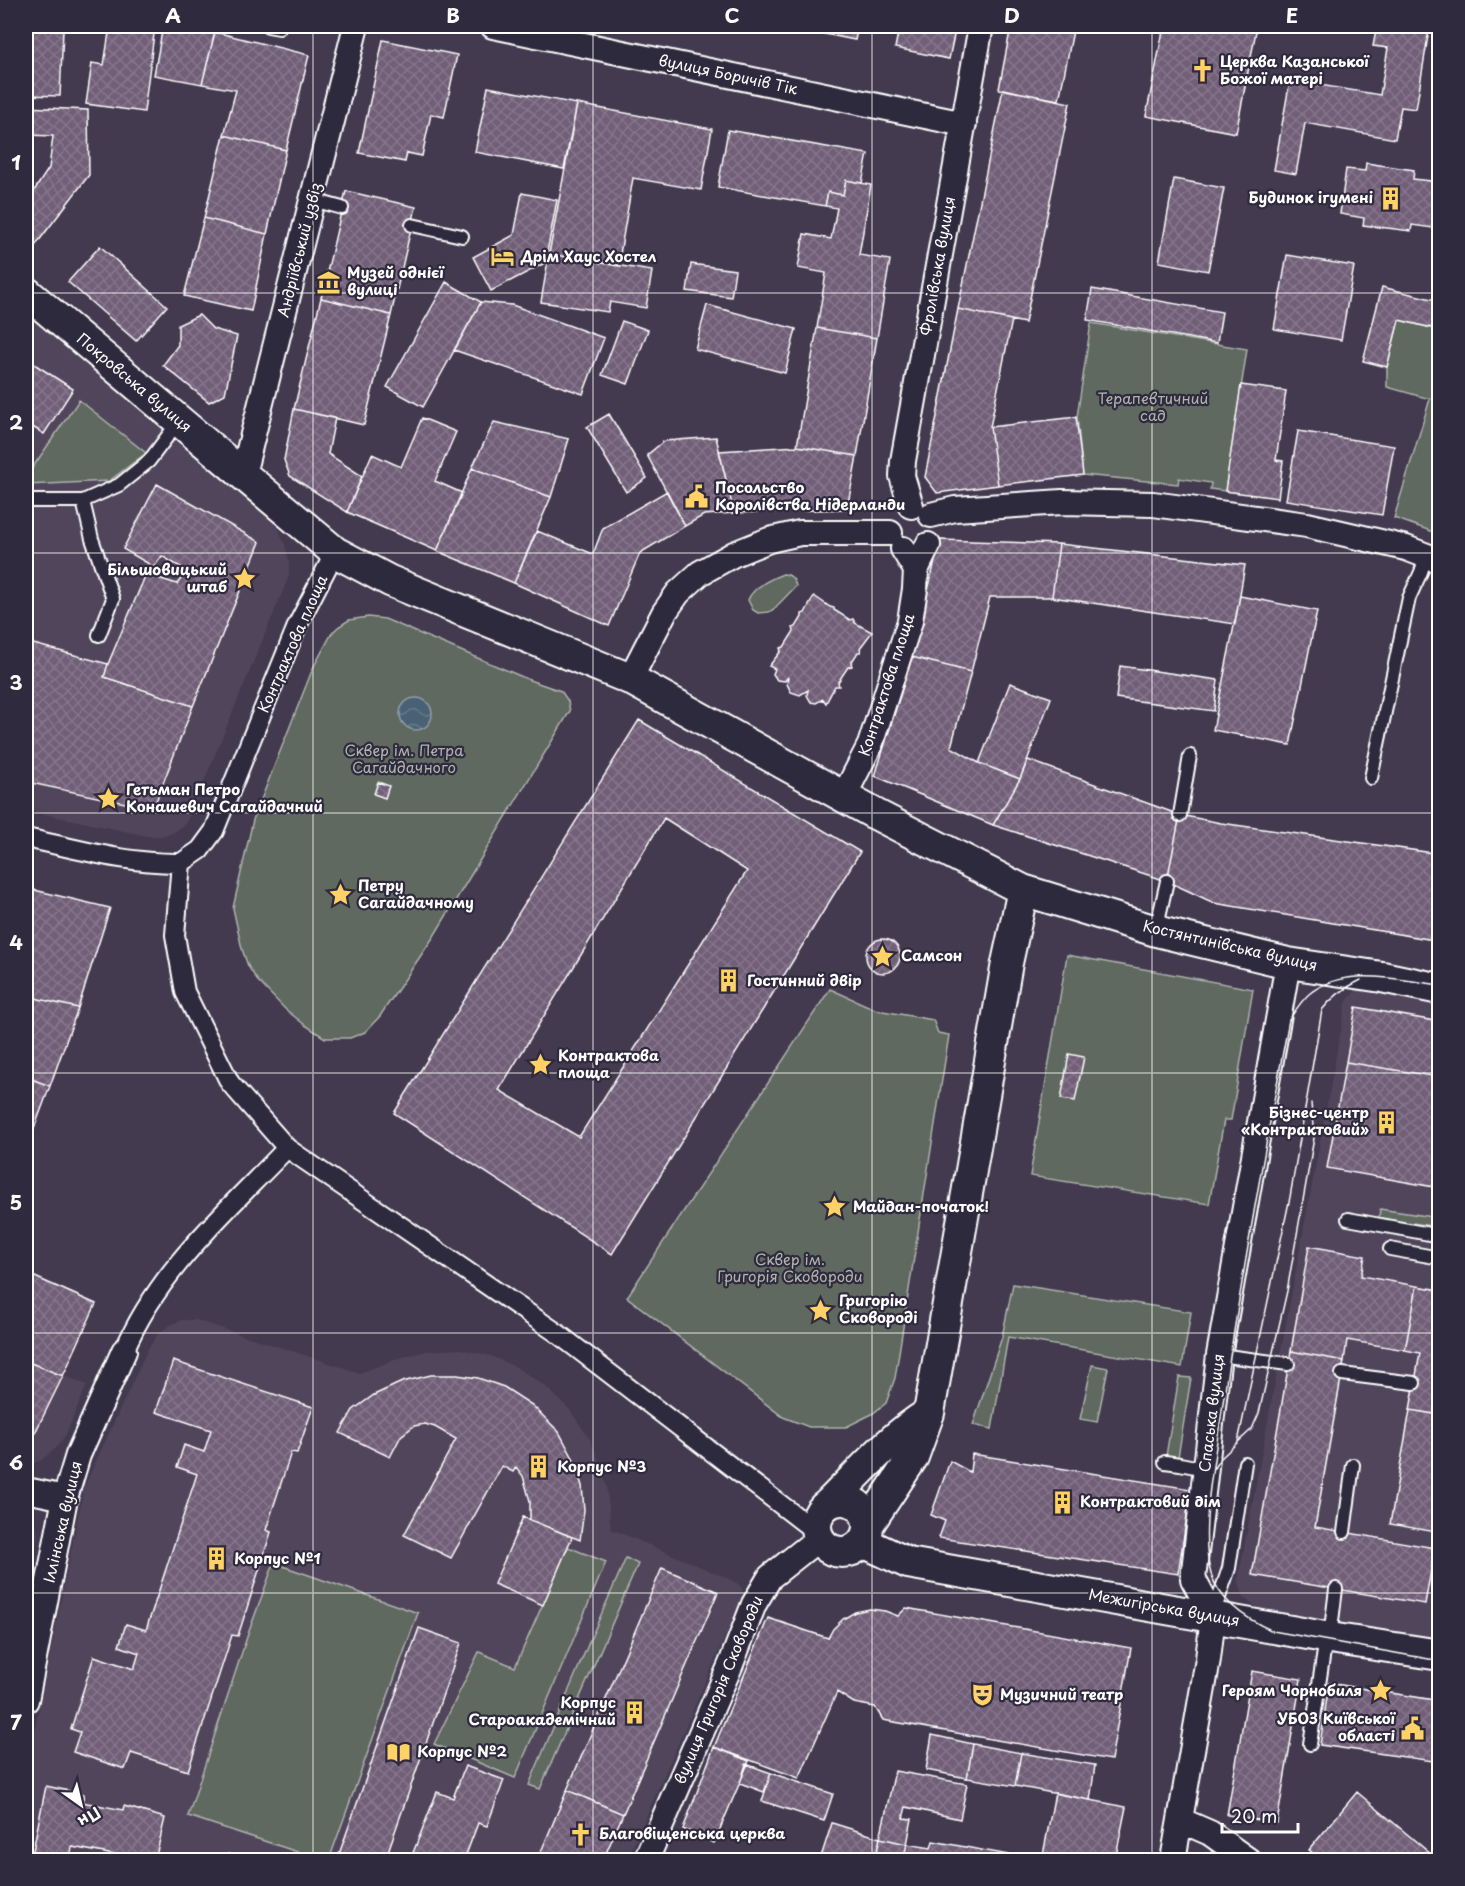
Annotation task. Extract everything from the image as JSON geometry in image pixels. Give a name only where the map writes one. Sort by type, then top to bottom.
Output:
[{"type":"street","name":"Андріївський узвіз","points":[[243,474],[356,26]]},
{"type":"street","name":"вулиця Боричів Тік","points":[[493,26],[964,124]]},
{"type":"street","name":"Фролівська вулиця","points":[[921,511],[902,476],[903,461],[981,26]]},
{"type":"street","name":"Покровська вулиця","points":[[26,292],[243,474]]},
{"type":"street","points":[[26,838],[124,860],[156,864],[181,863],[175,934],[185,992],[230,1083],[287,1148],[557,1333],[817,1535],[824,1546],[840,1552],[848,1552],[866,1534],[913,1457],[929,1413],[1007,963],[1023,890],[874,814],[630,679],[390,581],[335,552],[243,474]]},
{"type":"street","points":[[916,570],[897,541],[893,517],[900,510],[921,511],[1062,502],[1153,504],[1307,525],[1406,549],[1433,559]]},
{"type":"street","points":[[630,679],[664,613],[678,593],[700,573],[751,547],[800,533],[897,541],[908,551],[919,550],[928,545],[935,530],[935,525],[921,511]]},
{"type":"street","name":"Контрактова площа","points":[[844,796],[870,745],[910,621],[916,570],[928,545]]},
{"type":"street","name":"Контрактова площа","points":[[181,863],[200,850],[214,831],[298,624],[335,552]]},
{"type":"street","name":"Костянтинівська вулиця","points":[[1023,890],[1156,931],[1288,963],[1382,977],[1440,989]]},
{"type":"street","name":"Спаська вулиця","points":[[1213,1616],[1193,1580],[1205,1469],[1219,1355],[1288,963]]},
{"type":"street","points":[[124,1351],[134,1327],[181,1259],[287,1148]]},
{"type":"street","name":"Іллінська вулиця","points":[[26,1700],[65,1498],[78,1455],[124,1351]]},
{"type":"street","points":[[817,1535],[815,1522],[818,1514],[874,1456],[929,1413]]},
{"type":"street","points":[[26,1490],[65,1498]]},
{"type":"street","points":[[830,1502],[847,1500],[856,1503],[867,1517],[866,1534]]},
{"type":"street","name":"Межигірська вулиця","points":[[866,1534],[891,1555],[908,1563],[1328,1638],[1440,1655]]},
{"type":"street","name":"вулиця Григорія Сковороди","points":[[646,1860],[731,1664],[754,1604],[770,1577],[817,1535]]},
{"type":"street","points":[[1173,1860],[1208,1659],[1213,1616]]},
{"type":"street","points":[[1180,1820],[1210,1833],[1248,1860]]},
{"type":"lane","points":[[313,200],[342,208]]},
{"type":"lane","points":[[412,225],[462,236]]},
{"type":"lane","points":[[26,501],[83,501],[119,484],[149,461],[179,421]]},
{"type":"lane","points":[[83,501],[92,539],[113,599],[99,635]]},
{"type":"lane","points":[[1371,778],[1409,598],[1421,572],[1433,559]]},
{"type":"lane","points":[[1180,815],[1190,756]]},
{"type":"lane","points":[[1156,931],[1167,881]]},
{"type":"lane","points":[[1348,1219],[1440,1236]]},
{"type":"lane","points":[[1390,1249],[1440,1258]]},
{"type":"lane","points":[[1219,1355],[1288,1364]]},
{"type":"lane","points":[[1342,1374],[1414,1383]]},
{"type":"lane","points":[[1165,1462],[1205,1469]]},
{"type":"lane","points":[[1213,1616],[1229,1568],[1245,1463]]},
{"type":"lane","points":[[1344,1532],[1353,1465]]},
{"type":"lane","points":[[1310,1744],[1336,1589]]},
{"type":"shaded area","points":[[26,312],[272,519],[285,545],[289,561],[289,576],[191,813],[184,825],[173,833],[147,836],[26,810]]},
{"type":"shaded area","points":[[1368,986],[1439,999],[1439,1644],[1263,1612],[1244,1598],[1238,1580],[1346,1003],[1354,992]]},
{"type":"shaded area","points":[[182,1320],[196,1320],[360,1373],[399,1358],[426,1351],[461,1349],[491,1356],[516,1367],[545,1386],[569,1409],[590,1439],[607,1487],[611,1529],[725,1577],[742,1588],[741,1601],[627,1860],[26,1860],[26,1774],[84,1487],[147,1351],[157,1335],[170,1325]]},
{"type":"shaded area","points":[[26,1361],[87,1385],[65,1436],[55,1449],[40,1461],[26,1466]]},
{"type":"shaded area","points":[[26,1511],[34,1519],[38,1537],[26,1600]]},
{"type":"green space","points":[[1399,320],[1439,330],[1439,534],[1394,518],[1430,399],[1387,387],[1387,367]]},
{"type":"green space","name":"Терапевтичний сад","points":[[1091,323],[1247,349],[1225,491],[1210,489],[1211,483],[1179,478],[1178,484],[1083,475],[1077,417]]},
{"type":"green space","points":[[79,400],[146,453],[109,481],[26,485],[26,477]]},
{"type":"green space","points":[[783,574],[791,577],[796,586],[769,612],[758,613],[753,610],[748,600],[750,595],[758,587]]},
{"type":"green space","name":"Сквер ім. Петра Сагайдачного","points":[[368,617],[385,619],[561,691],[568,701],[570,711],[434,936],[380,1016],[365,1032],[350,1038],[325,1038],[285,1009],[257,980],[248,966],[242,949],[233,908],[253,820],[313,668],[332,633],[338,627],[349,620]]},
{"type":"green space","points":[[1067,955],[1253,989],[1231,1120],[1224,1120],[1209,1204],[1030,1176]]},
{"type":"green space","name":"Сквер ім. Григорія Сковороди","points":[[830,989],[877,1010],[933,1020],[938,1033],[949,1035],[895,1378],[886,1403],[872,1414],[846,1427],[809,1427],[783,1417],[627,1297]]},
{"type":"green space","points":[[1380,1209],[1439,1218],[1439,1227],[1379,1218]]},
{"type":"green space","points":[[1013,1284],[1191,1312],[1182,1367],[1008,1337],[992,1429],[973,1425],[1002,1337]]},
{"type":"green space","points":[[1092,1365],[1108,1368],[1097,1422],[1080,1419]]},
{"type":"green space","points":[[1179,1377],[1191,1378],[1178,1457],[1166,1456]]},
{"type":"green space","points":[[568,1547],[606,1562],[515,1778],[434,1744],[479,1652],[515,1667]]},
{"type":"green space","points":[[626,1558],[638,1564],[540,1789],[529,1785],[590,1640]]},
{"type":"green space","points":[[274,1563],[418,1613],[329,1860],[322,1860],[188,1816]]},
{"type":"water","points":[[416,698],[428,702],[432,714],[428,726],[416,730],[404,726],[400,714],[404,702]]},
{"type":"building","points":[[110,26],[155,26],[144,112],[86,104],[92,63],[104,65]]},
{"type":"building","points":[[163,26],[179,26],[215,32],[202,84],[154,75]]},
{"type":"building","points":[[795,26],[858,26],[855,40],[795,28]]},
{"type":"building","points":[[887,26],[956,26],[949,59],[895,48],[899,28]]},
{"type":"building","points":[[1011,26],[1074,26],[1059,100],[999,89]]},
{"type":"building","name":"Церква Казанської Божої матері","points":[[1164,26],[1257,26],[1236,133],[1146,116]]},
{"type":"building","points":[[1377,26],[1429,30],[1416,109],[1401,107],[1395,139],[1305,123],[1296,174],[1274,170],[1290,80],[1380,95],[1388,48],[1373,46]]},
{"type":"building","points":[[26,28],[63,30],[60,96],[26,95]]},
{"type":"building","points":[[215,32],[309,55],[286,150],[224,135],[236,90],[202,84]]},
{"type":"building","points":[[383,40],[457,55],[444,117],[431,114],[422,156],[407,153],[405,162],[359,153]]},
{"type":"building","points":[[488,87],[577,104],[564,169],[475,152]]},
{"type":"building","points":[[1003,89],[1070,103],[1025,323],[958,309]]},
{"type":"building","points":[[577,104],[712,129],[701,190],[633,178],[618,266],[549,254]]},
{"type":"building","points":[[26,107],[88,110],[89,175],[28,255],[26,253],[26,203],[49,168],[53,136],[27,135]]},
{"type":"building","points":[[728,130],[868,154],[862,183],[846,180],[843,195],[828,192],[825,206],[718,187]]},
{"type":"building","points":[[224,135],[286,150],[267,234],[204,218]]},
{"type":"building","name":"Будинок ігумені","points":[[1366,163],[1414,170],[1413,179],[1440,182],[1440,229],[1412,225],[1411,231],[1363,225],[1364,218],[1340,214],[1346,169],[1365,171]]},
{"type":"building","points":[[1174,179],[1224,188],[1208,271],[1159,262]]},
{"type":"building","points":[[846,180],[871,185],[859,255],[890,260],[877,338],[817,328],[826,273],[798,268],[804,234],[831,239],[837,208],[825,206],[828,192],[843,195]]},
{"type":"building","points":[[346,191],[416,207],[391,315],[321,298]]},
{"type":"building","points":[[522,193],[557,200],[545,263],[491,291],[473,257],[514,235]]},
{"type":"building","points":[[204,218],[267,234],[251,311],[184,296]]},
{"type":"building","points":[[100,246],[167,306],[136,341],[68,282]]},
{"type":"building","points":[[549,254],[652,271],[646,308],[610,302],[608,312],[541,302]]},
{"type":"building","points":[[1287,255],[1354,266],[1341,340],[1274,329]]},
{"type":"building","points":[[691,264],[735,270],[731,297],[687,291]]},
{"type":"building","points":[[446,282],[481,302],[423,407],[387,387]]},
{"type":"building","points":[[1382,287],[1440,301],[1440,330],[1399,320],[1387,367],[1363,361]]},
{"type":"building","points":[[1092,289],[1222,312],[1217,343],[1087,320]]},
{"type":"building","points":[[321,298],[391,315],[364,425],[294,409]]},
{"type":"building","points":[[481,302],[512,305],[604,338],[583,394],[454,350]]},
{"type":"building","points":[[707,305],[796,329],[785,373],[695,349]]},
{"type":"building","points":[[958,309],[1012,320],[990,427],[998,485],[937,493],[925,477]]},
{"type":"building","points":[[199,315],[213,329],[237,336],[225,394],[209,402],[163,365],[178,345],[178,325]]},
{"type":"building","points":[[622,321],[648,330],[628,384],[602,375]]},
{"type":"building","points":[[817,328],[877,338],[857,456],[797,446]]},
{"type":"building","points":[[28,360],[73,389],[44,434],[26,423],[26,364]]},
{"type":"building","points":[[1241,385],[1286,391],[1276,460],[1283,461],[1278,498],[1225,491]]},
{"type":"building","points":[[294,409],[335,418],[328,454],[362,476],[347,512],[290,476],[284,460]]},
{"type":"building","points":[[609,414],[647,478],[626,492],[587,427]]},
{"type":"building","points":[[1076,417],[1083,475],[998,485],[990,427]]},
{"type":"building","points":[[422,418],[456,432],[435,481],[462,493],[437,551],[347,512],[372,454],[401,467]]},
{"type":"building","points":[[494,422],[569,439],[551,497],[472,468]]},
{"type":"building","points":[[1298,431],[1394,446],[1382,515],[1286,500]]},
{"type":"building","points":[[716,437],[734,513],[704,515],[685,526],[647,455],[664,441]]},
{"type":"building","points":[[797,446],[857,456],[847,509],[734,513],[719,451]]},
{"type":"building","points":[[472,468],[551,497],[514,583],[437,551]]},
{"type":"building","points":[[157,484],[260,542],[193,706],[104,677],[146,574],[177,584],[187,571],[162,556],[154,567],[123,549]]},
{"type":"building","points":[[667,491],[685,526],[640,553],[609,626],[514,583],[537,531],[593,554],[603,528]]},
{"type":"building","points":[[940,540],[1059,544],[1052,597],[990,597],[971,672],[912,657]]},
{"type":"building","points":[[1059,544],[1245,565],[1235,624],[1052,597]]},
{"type":"building","points":[[814,596],[872,632],[826,703],[823,699],[816,703],[811,702],[807,695],[808,690],[800,695],[791,692],[787,684],[788,677],[785,681],[777,680],[773,674],[775,669],[769,666],[781,651],[780,648],[784,647],[794,631],[793,628],[796,627]]},
{"type":"building","points":[[1240,596],[1317,611],[1290,745],[1213,730]]},
{"type":"building","points":[[26,642],[108,664],[104,677],[193,706],[153,809],[26,782]]},
{"type":"building","points":[[912,657],[971,672],[951,747],[979,763],[1020,779],[993,825],[875,776]]},
{"type":"building","points":[[1120,666],[1218,680],[1214,711],[1116,698]]},
{"type":"building","points":[[1010,683],[1051,698],[1020,779],[979,763]]},
{"type":"building","name":"Гостинний двір","points":[[639,720],[860,852],[612,1254],[394,1113]],"holes":[[[664,818],[747,871],[579,1137],[499,1090]]]},
{"type":"building","points":[[1028,760],[1180,815],[1167,881],[993,825],[1020,779]]},
{"type":"building","points":[[378,782],[389,786],[385,798],[374,794]]},
{"type":"building","points":[[1180,815],[1221,823],[1440,854],[1440,941],[1214,903],[1167,881]]},
{"type":"building","points":[[26,888],[110,908],[78,1008],[26,996]]},
{"type":"building","points":[[883,939],[895,944],[900,956],[895,968],[883,973],[871,968],[866,956],[871,944]]},
{"type":"building","points":[[26,996],[78,1008],[50,1086],[26,1077]]},
{"type":"building","points":[[1356,1007],[1440,1022],[1432,1076],[1346,1062]]},
{"type":"building","name":"Бізнес-центр «Контрактовий»","points":[[1440,1032],[1440,1188],[1327,1168],[1346,1062],[1432,1076]]},
{"type":"building","points":[[1069,1054],[1084,1057],[1075,1101],[1061,1099]]},
{"type":"building","points":[[26,1077],[50,1086],[26,1150]]},
{"type":"building","points":[[1309,1246],[1365,1256],[1361,1276],[1417,1286],[1405,1350],[1347,1340],[1344,1361],[1291,1351]]},
{"type":"building","points":[[26,1273],[96,1304],[63,1376],[26,1361]]},
{"type":"building","points":[[1417,1286],[1440,1290],[1440,1415],[1410,1410],[1420,1353],[1405,1350]]},
{"type":"building","points":[[1291,1351],[1344,1361],[1315,1527],[1435,1548],[1425,1604],[1252,1575]]},
{"type":"building","points":[[26,1361],[63,1376],[30,1443],[26,1445]]},
{"type":"building","name":"Корпус №1","points":[[173,1361],[313,1407],[297,1453],[291,1452],[266,1530],[271,1532],[238,1636],[232,1635],[188,1771],[131,1753],[125,1769],[73,1752],[80,1732],[71,1729],[94,1656],[134,1669],[139,1653],[119,1646],[126,1624],[146,1630],[197,1474],[177,1467],[184,1445],[204,1452],[211,1430],[156,1412]]},
{"type":"building","name":"Корпус №3","points":[[431,1375],[478,1378],[504,1387],[532,1405],[559,1432],[573,1458],[582,1486],[584,1510],[580,1540],[530,1520],[530,1501],[523,1476],[516,1467],[513,1472],[502,1466],[451,1558],[404,1535],[456,1439],[435,1427],[425,1424],[414,1426],[401,1436],[390,1457],[340,1433],[353,1410],[374,1395],[402,1382]]},
{"type":"building","points":[[1410,1410],[1440,1415],[1440,1513],[1436,1532],[1390,1524]]},
{"type":"building","name":"Контрактовий дім","points":[[972,1454],[1191,1489],[1178,1574],[939,1538],[945,1521],[931,1515],[950,1461],[970,1472]]},
{"type":"building","points":[[523,1517],[572,1537],[543,1605],[494,1584]]},
{"type":"building","name":"Корпус Староакадемічний","points":[[662,1568],[718,1592],[623,1814],[567,1790]]},
{"type":"building","name":"Музичний театр","points":[[906,1608],[1131,1648],[1111,1760],[883,1720],[875,1707],[854,1703],[837,1692],[799,1778],[714,1747],[768,1618],[828,1638],[843,1619],[855,1612],[870,1609],[898,1616]]},
{"type":"building","name":"Корпус №2","points":[[419,1628],[461,1643],[385,1860],[337,1860]]},
{"type":"building","points":[[1252,1671],[1301,1679],[1277,1823],[1227,1815]]},
{"type":"building","points":[[1329,1683],[1440,1701],[1440,1762],[1320,1745]]},
{"type":"building","points":[[932,1735],[973,1744],[967,1778],[926,1770]]},
{"type":"building","points":[[973,1744],[1021,1753],[1015,1786],[967,1778]]},
{"type":"building","points":[[714,1747],[749,1761],[714,1843],[683,1829]]},
{"type":"building","points":[[1021,1753],[1095,1765],[1090,1800],[1015,1786]]},
{"type":"building","points":[[746,1764],[771,1773],[764,1792],[740,1783]]},
{"type":"building","points":[[465,1766],[504,1780],[487,1826],[478,1823],[464,1860],[411,1858],[437,1792],[453,1798]]},
{"type":"building","points":[[895,1771],[967,1784],[960,1819],[906,1807],[903,1818],[912,1819],[907,1844],[880,1838]]},
{"type":"building","points":[[771,1773],[833,1794],[824,1821],[762,1801]]},
{"type":"building","points":[[46,1786],[84,1794],[82,1802],[123,1810],[124,1806],[165,1818],[155,1860],[141,1860],[72,1847],[70,1860],[31,1860]]},
{"type":"building","name":"Благовіщенська церква","points":[[567,1790],[623,1814],[603,1860],[555,1860],[540,1854]]},
{"type":"building","points":[[1357,1792],[1438,1860],[1322,1860],[1309,1850]]},
{"type":"building","points":[[1055,1793],[1126,1807],[1115,1860],[1042,1860]]},
{"type":"building","points":[[832,1823],[880,1838],[875,1860],[820,1860]]},
{"type":"building","points":[[880,1838],[907,1844],[903,1860],[875,1860]]},
{"type":"building","points":[[933,1841],[1009,1855],[1008,1860],[903,1860],[907,1844],[931,1848]]},
{"type":"building","points":[[229,1854],[246,1860],[227,1860]]},
{"type":"tram line","points":[[1440,985],[1372,977],[1338,980],[1323,985],[1309,994],[1289,1020],[1236,1317],[1207,1518],[1211,1574],[1221,1593],[1245,1616],[1273,1631],[1440,1661]]},
{"type":"tram line","points":[[1214,1468],[1238,1442],[1290,1197],[1322,1010],[1340,993],[1361,980]]},
{"type":"tram line","points":[[1238,1442],[1252,1429],[1259,1413],[1287,1291],[1314,1138],[1311,1103]]},
{"type":"place","name":"Церква Казанської Божої матері","points":[[1202,71]]},
{"type":"place","name":"Будинок ігумені","points":[[1391,198]]},
{"type":"place","name":"Дрім Хаус Хостел","points":[[503,257]]},
{"type":"place","name":"Музей однієї вулиці","points":[[329,282]]},
{"type":"place","name":"Посольство Королівства Нідерланди","points":[[697,497]]},
{"type":"place","name":"Більшовицький штаб","points":[[245,579]]},
{"type":"place","name":"Гетьман Петро Конашевич Сагайдачний","points":[[108,799]]},
{"type":"place","name":"Петру Сагайдачному","points":[[340,895]]},
{"type":"place","name":"Самсон","points":[[883,956]]},
{"type":"place","name":"Гостинний двір","points":[[729,981]]},
{"type":"place","name":"Контрактова площа","points":[[540,1065]]},
{"type":"place","name":"Бізнес-центр «Контрактовий»","points":[[1387,1122]]},
{"type":"place","name":"Майдан-початок!","points":[[835,1207]]},
{"type":"place","name":"Григорію Сковороді","points":[[821,1310]]},
{"type":"place","name":"Корпус №3","points":[[539,1467]]},
{"type":"place","name":"Контрактовий дім","points":[[1062,1502]]},
{"type":"place","name":"Корпус №1","points":[[216,1559]]},
{"type":"place","name":"Героям Чорнобиля","points":[[1380,1691]]},
{"type":"place","name":"Музичний театр","points":[[982,1695]]},
{"type":"place","name":"Корпус Староакадемічний","points":[[634,1712]]},
{"type":"place","name":"УБОЗ Київської області","points":[[1413,1728]]},
{"type":"place","name":"Корпус №2","points":[[399,1752]]},
{"type":"place","name":"Благовіщенська церква","points":[[581,1834]]}]
